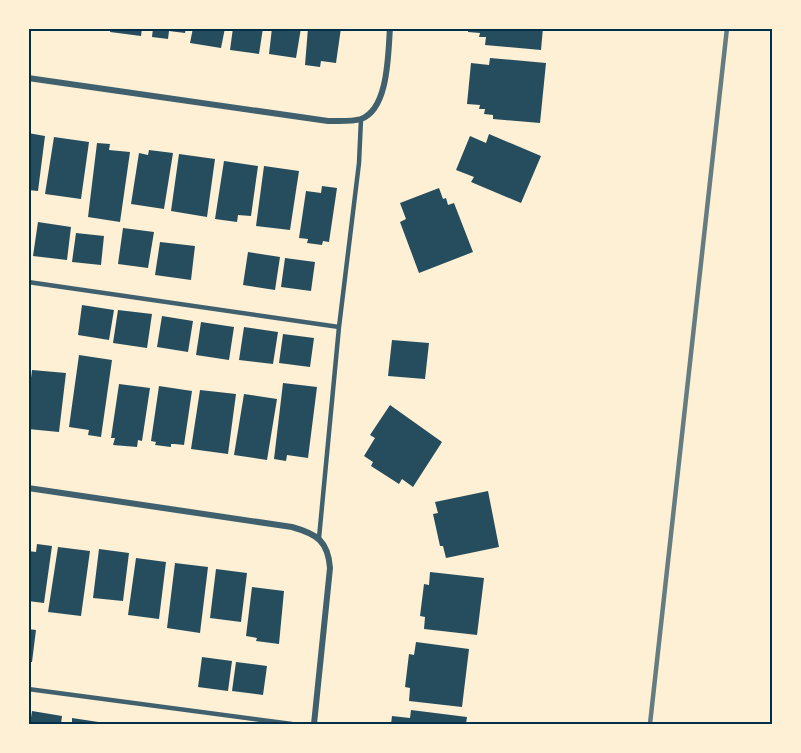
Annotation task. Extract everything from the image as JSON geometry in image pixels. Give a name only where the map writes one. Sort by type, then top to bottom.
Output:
[{"type":"street","points":[[28,78],[328,121],[363,117],[376,105],[382,94],[390,28]]},
{"type":"street","points":[[28,488],[292,527],[307,531],[319,538],[326,548],[330,568],[314,724]]},
{"type":"lane","points":[[319,538],[339,327],[363,117]]},
{"type":"lane","points":[[28,282],[339,327]]},
{"type":"lane","points":[[28,689],[292,724]]},
{"type":"building","points":[[111,28],[142,28],[141,36],[110,32]]},
{"type":"building","points":[[153,28],[186,28],[185,33],[169,31],[168,39],[152,37]]},
{"type":"building","points":[[193,28],[225,28],[221,48],[190,43]]},
{"type":"building","points":[[233,28],[263,28],[259,54],[230,50]]},
{"type":"building","points":[[272,28],[301,28],[296,58],[269,54]]},
{"type":"building","points":[[308,28],[341,28],[336,63],[321,61],[320,67],[305,65]]},
{"type":"building","points":[[468,28],[543,28],[541,50],[485,45],[486,37],[479,37],[480,33],[468,32]]},
{"type":"building","points":[[490,58],[546,63],[540,123],[493,119],[493,115],[484,114],[485,109],[479,109],[480,105],[467,104],[471,63],[489,65]]},
{"type":"building","points":[[28,133],[45,136],[38,191],[28,190]]},
{"type":"building","points":[[489,134],[541,156],[521,203],[471,182],[474,177],[456,170],[470,136],[486,143]]},
{"type":"building","points":[[54,137],[89,142],[81,199],[45,194]]},
{"type":"building","points":[[97,143],[110,144],[109,150],[130,152],[120,222],[88,217]]},
{"type":"building","points":[[149,150],[173,153],[164,209],[131,204],[139,153],[148,155]]},
{"type":"building","points":[[179,154],[215,159],[207,217],[171,211]]},
{"type":"building","points":[[224,161],[258,166],[251,216],[238,215],[237,222],[215,219]]},
{"type":"building","points":[[264,166],[299,171],[290,230],[256,226]]},
{"type":"building","points":[[322,186],[337,188],[329,242],[323,241],[322,245],[307,243],[308,239],[299,238],[306,191],[321,193]]},
{"type":"building","points":[[439,188],[448,205],[454,203],[473,252],[419,273],[400,222],[406,219],[400,203]]},
{"type":"building","points":[[38,222],[71,227],[67,260],[33,256]]},
{"type":"building","points":[[123,228],[154,232],[148,268],[118,264]]},
{"type":"building","points":[[76,233],[104,236],[101,265],[72,262]]},
{"type":"building","points":[[160,242],[195,246],[191,280],[155,275]]},
{"type":"building","points":[[248,252],[280,257],[275,290],[243,285]]},
{"type":"building","points":[[285,258],[315,262],[311,291],[281,287]]},
{"type":"building","points":[[82,305],[114,310],[109,340],[78,335]]},
{"type":"building","points":[[118,310],[152,314],[147,348],[113,343]]},
{"type":"building","points":[[162,316],[193,321],[188,352],[157,347]]},
{"type":"building","points":[[201,322],[234,327],[229,360],[196,355]]},
{"type":"building","points":[[244,327],[278,332],[273,364],[239,360]]},
{"type":"building","points":[[283,334],[314,338],[310,367],[279,363]]},
{"type":"building","points":[[392,340],[429,343],[425,379],[388,376]]},
{"type":"building","points":[[79,355],[112,360],[101,437],[88,435],[89,430],[69,427]]},
{"type":"building","points":[[32,370],[66,373],[59,432],[28,429],[28,402]]},
{"type":"building","points":[[283,383],[317,387],[308,458],[287,455],[286,461],[274,459]]},
{"type":"building","points":[[119,384],[150,388],[142,441],[138,440],[137,447],[113,445],[115,438],[111,438]]},
{"type":"building","points":[[159,386],[192,391],[184,445],[171,444],[171,447],[155,445],[156,442],[151,441]]},
{"type":"building","points":[[200,390],[236,394],[228,454],[191,449]]},
{"type":"building","points":[[244,394],[277,399],[267,460],[234,455]]},
{"type":"building","points":[[390,405],[442,442],[413,487],[402,479],[399,484],[371,466],[373,462],[364,456],[375,438],[370,435]]},
{"type":"building","points":[[488,491],[499,547],[446,558],[443,546],[440,546],[433,514],[438,513],[435,502]]},
{"type":"building","points":[[37,544],[52,546],[44,603],[28,601],[28,551],[36,552]]},
{"type":"building","points":[[58,547],[90,551],[81,616],[48,612]]},
{"type":"building","points":[[99,549],[129,553],[123,601],[93,598]]},
{"type":"building","points":[[136,558],[166,562],[159,619],[128,615]]},
{"type":"building","points":[[175,563],[208,567],[200,633],[167,628]]},
{"type":"building","points":[[216,569],[247,573],[241,622],[210,618]]},
{"type":"building","points":[[430,572],[484,578],[477,635],[424,629],[425,617],[420,616],[424,584],[429,585]]},
{"type":"building","points":[[252,587],[284,591],[279,644],[256,641],[257,638],[246,636]]},
{"type":"building","points":[[28,629],[36,630],[32,662],[28,662]]},
{"type":"building","points":[[416,642],[469,649],[462,707],[409,701],[410,688],[405,687],[409,654],[414,655]]},
{"type":"building","points":[[202,657],[232,661],[228,691],[198,687]]},
{"type":"building","points":[[236,662],[267,666],[263,695],[232,691]]},
{"type":"building","points":[[411,710],[467,717],[466,724],[391,724],[392,716],[410,718]]},
{"type":"building","points":[[32,711],[62,716],[61,724],[30,724]]},
{"type":"building","points":[[72,718],[105,723],[105,724],[72,724]]},
{"type":"railway","points":[[650,724],[727,28]]}]
